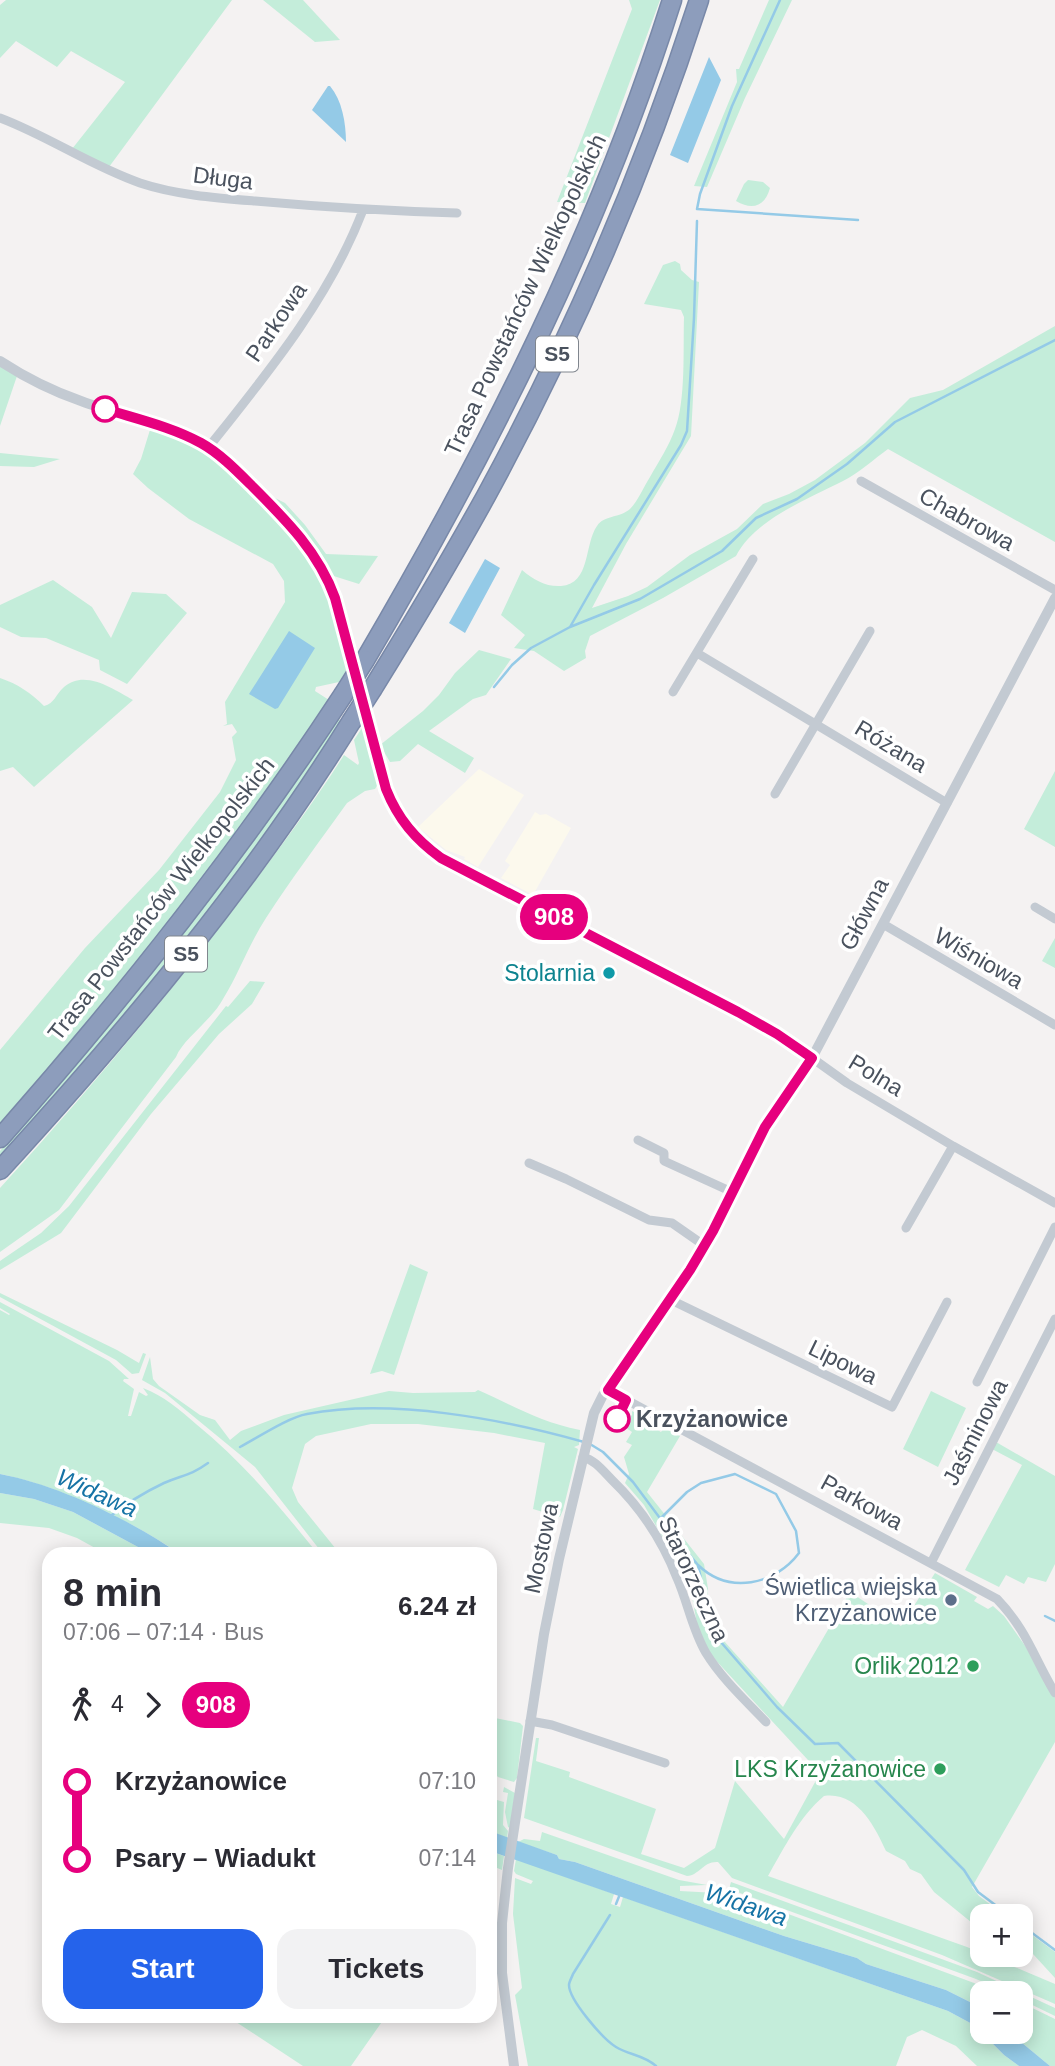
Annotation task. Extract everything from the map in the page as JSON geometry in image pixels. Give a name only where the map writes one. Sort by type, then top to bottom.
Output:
[{"type":"highway","name":"Trasa Powstańców Wielkopolskich","points":[[0,1138],[160,948],[224,866],[286,781],[365,660],[469,477],[524,368],[618,154],[672,0]]},
{"type":"highway","name":"S5","points":[[0,1170],[55,1110],[191,947],[268,847],[312,785],[441,577],[544,383],[597,268],[640,164],[699,0]]},
{"type":"street","name":"Długa","points":[[0,118],[26,128],[118,174],[161,188],[218,198],[363,211],[457,213]]},
{"type":"street","name":"Parkowa","points":[[208,448],[270,370],[310,311],[350,244],[363,211]]},
{"type":"street","points":[[0,361],[50,390],[166,428],[208,448]]},
{"type":"street","name":"Polna","points":[[208,448],[238,472],[280,513],[311,549],[324,570],[335,598],[386,789],[400,818],[416,839],[441,858],[777,1034],[847,1083],[1055,1203]]},
{"type":"street","name":"Chabrowa","points":[[861,481],[1055,590]]},
{"type":"street","points":[[673,692],[753,559]]},
{"type":"street","name":"Główna","points":[[608,1390],[705,1246],[765,1127],[812,1058],[1055,598]]},
{"type":"street","points":[[775,794],[870,631]]},
{"type":"street","name":"Różana","points":[[697,653],[947,803]]},
{"type":"street","points":[[1035,907],[1055,919]]},
{"type":"street","name":"Wiśniowa","points":[[883,924],[1055,1025]]},
{"type":"street","points":[[638,1140],[664,1153],[664,1161],[732,1192]]},
{"type":"street","points":[[906,1228],[953,1146]]},
{"type":"street","points":[[529,1163],[649,1220],[672,1223],[705,1246]]},
{"type":"street","points":[[977,1382],[1055,1227]]},
{"type":"street","name":"Lipowa","points":[[671,1300],[892,1407],[947,1302]]},
{"type":"street","name":"Jaśminowa","points":[[931,1563],[1055,1320]]},
{"type":"street","name":"Parkowa","points":[[608,1390],[997,1599],[1014,1616],[1055,1693]]},
{"type":"street","name":"Mostowa","points":[[514,2066],[502,1973],[502,1923],[513,1831],[559,1559],[594,1413],[608,1390]]},
{"type":"street","name":"Starorzeczna","points":[[584,1453],[622,1489],[647,1521],[677,1578],[690,1617],[708,1656],[720,1673],[766,1722]]},
{"type":"street","points":[[530,1721],[552,1725],[665,1763]]},
{"type":"shaded area","points":[[479,769],[524,795],[478,867],[464,859],[465,857],[446,850],[418,827]]},
{"type":"shaded area","points":[[535,812],[546,814],[571,828],[533,895],[501,878],[510,865],[505,861]]},
{"type":"green space","points":[[6,0],[232,0],[109,167],[72,149],[125,82],[71,51],[57,67],[16,41],[0,58],[0,5]]},
{"type":"green space","points":[[263,0],[303,0],[340,40],[315,42]]},
{"type":"green space","points":[[629,0],[660,0],[585,203],[557,202],[632,9]]},
{"type":"green space","points":[[769,0],[792,0],[745,98],[707,187],[694,186],[737,82],[736,69],[739,69]]},
{"type":"green space","points":[[748,180],[763,182],[770,188],[765,199],[758,205],[748,206],[736,201]]},
{"type":"green space","points":[[675,261],[692,280],[699,282],[691,436],[626,544],[592,608],[647,587],[690,555],[737,529],[763,504],[815,480],[865,443],[910,398],[943,390],[1055,326],[1055,542],[888,449],[849,478],[783,511],[756,531],[736,556],[590,636],[585,651],[586,658],[564,671],[534,651],[514,648],[525,635],[501,615],[522,570],[545,584],[571,584],[582,571],[597,526],[633,506],[673,435],[681,404],[684,317],[681,310],[644,304],[663,265]]},
{"type":"green space","points":[[0,365],[17,376],[0,426]]},
{"type":"green space","points":[[153,420],[185,432],[267,494],[285,503],[326,554],[378,556],[359,584],[321,572],[349,666],[339,682],[316,687],[315,691],[329,700],[204,880],[104,1007],[0,1126],[0,1050],[85,948],[159,870],[220,792],[236,760],[232,737],[237,732],[232,724],[223,726],[227,724],[225,702],[285,602],[284,581],[273,564],[189,519],[133,474],[141,459]]},
{"type":"green space","points":[[0,453],[60,459],[34,467],[0,466]]},
{"type":"green space","points":[[53,580],[92,607],[111,638],[132,592],[166,594],[187,613],[127,684],[100,670],[99,660],[46,638],[21,637],[0,627],[0,605]]},
{"type":"green space","points":[[479,650],[511,659],[486,695],[473,699],[429,731],[474,758],[465,773],[418,744],[400,761],[390,762],[380,745],[423,711],[455,673]]},
{"type":"green space","points":[[0,678],[24,689],[44,706],[53,701],[64,687],[81,680],[108,686],[133,700],[34,787],[13,767],[0,771]]},
{"type":"green space","points":[[337,714],[343,728],[229,891],[153,986],[0,1159],[0,1151],[57,1085]]},
{"type":"green space","points":[[364,725],[378,784],[375,789],[365,791],[347,803],[266,918],[218,1007],[185,1043],[59,1210],[0,1252],[0,1188],[181,976],[279,848],[344,755],[358,765],[354,740]]},
{"type":"green space","points":[[1055,771],[1055,847],[1024,829]]},
{"type":"green space","points":[[1055,938],[1055,968],[1042,961]]},
{"type":"green space","points":[[250,981],[265,982],[252,1004],[219,1034],[151,1114],[61,1233],[0,1270],[0,1261],[41,1233],[69,1206],[226,1006],[228,1007]]},
{"type":"green space","points":[[410,1264],[428,1272],[394,1375],[382,1371],[370,1374]]},
{"type":"green space","points":[[0,1293],[139,1363],[143,1353],[146,1354],[139,1373],[132,1374],[116,1360],[0,1297]]},
{"type":"green space","points":[[0,1302],[109,1361],[129,1379],[123,1381],[134,1389],[128,1416],[131,1416],[139,1392],[148,1395],[143,1388],[177,1408],[245,1469],[312,1547],[169,1547],[94,1506],[23,1479],[0,1474],[0,1310],[10,1314],[0,1308]]},
{"type":"green space","points":[[150,1357],[153,1379],[159,1386],[200,1415],[215,1420],[230,1440],[241,1431],[284,1415],[389,1391],[413,1393],[478,1390],[540,1418],[580,1430],[579,1445],[574,1447],[578,1449],[560,1517],[533,1509],[545,1443],[494,1433],[418,1424],[371,1424],[316,1436],[305,1444],[292,1488],[298,1502],[334,1547],[318,1547],[255,1467],[165,1393],[142,1380]]},
{"type":"green space","points":[[931,1391],[966,1408],[938,1467],[903,1449]]},
{"type":"green space","points":[[632,1411],[658,1425],[656,1429],[661,1432],[664,1428],[680,1436],[647,1492],[704,1564],[708,1589],[706,1611],[710,1620],[724,1641],[783,1707],[850,1592],[901,1626],[935,1573],[977,1597],[974,1601],[988,1609],[993,1606],[1004,1616],[1026,1647],[1055,1698],[1055,1742],[972,1887],[990,1904],[970,1904],[970,1921],[934,1892],[921,1874],[886,1851],[870,1822],[855,1805],[836,1796],[824,1796],[807,1813],[768,1876],[970,1948],[970,1967],[1015,1967],[1055,1984],[1055,2004],[1033,1994],[1033,1981],[1002,1981],[942,1955],[732,1878],[718,1862],[687,1876],[524,1818],[536,1738],[539,1738],[536,1761],[570,1772],[569,1777],[656,1809],[641,1854],[684,1868],[715,1848],[735,1781],[784,1839],[820,1773],[710,1654],[697,1624],[691,1591],[679,1566],[644,1505],[625,1483],[629,1474],[624,1457],[632,1445],[626,1442],[632,1432],[622,1425],[632,1415]]},
{"type":"green space","points":[[996,1442],[1055,1476],[1055,1564],[1046,1582],[1028,1577],[1024,1584],[1006,1575],[999,1587],[965,1570],[1022,1465],[992,1449]]},
{"type":"green space","points":[[0,1493],[34,1499],[73,1512],[138,1547],[93,1547],[49,1528],[0,1523]]},
{"type":"green space","points":[[497,1718],[523,1726],[517,1778],[514,1782],[498,1777]]},
{"type":"green space","points":[[504,1787],[515,1793],[510,1828],[505,1812],[508,1793],[503,1792]]},
{"type":"green space","points":[[497,1800],[504,1802],[503,1825],[508,1831],[507,1838],[497,1834]]},
{"type":"green space","points":[[542,1832],[679,1880],[707,1885],[680,1886],[680,1891],[717,1893],[735,1911],[739,1908],[721,1889],[970,1981],[970,2002],[946,1990],[866,1964],[857,1958],[784,1936],[575,1862],[559,1859],[557,1855],[518,1842],[524,1839],[540,1841]]},
{"type":"green space","points":[[497,1854],[504,1856],[502,1870],[497,1868]]},
{"type":"green space","points":[[516,1859],[614,1894],[611,1904],[620,1907],[623,1897],[948,2011],[970,2023],[970,2044],[993,2044],[1019,2066],[977,2066],[956,2046],[922,2030],[907,2037],[896,2066],[528,2066],[515,1995],[522,1988],[513,1914],[515,1878],[531,1884],[533,1881],[514,1871]]},
{"type":"green space","points":[[731,1882],[996,1981],[981,1981],[729,1889]]},
{"type":"green space","points":[[1033,1936],[1055,1952],[1055,1978],[1033,1954]]},
{"type":"green space","points":[[1033,1998],[1055,2008],[1055,2016],[1033,2005]]},
{"type":"green space","points":[[1033,2008],[1055,2019],[1055,2066],[1050,2066],[1023,2044],[1033,2044]]},
{"type":"green space","points":[[238,2023],[381,2023],[351,2066],[303,2066]]},
{"type":"water","points":[[709,57],[721,80],[688,163],[670,155]]},
{"type":"water","points":[[328,86],[340,105],[346,142],[312,110]]},
{"type":"water","points":[[485,559],[500,568],[465,633],[449,623]]},
{"type":"water","points":[[289,631],[315,648],[275,709],[249,694]]},
{"type":"water","points":[[0,1474],[46,1486],[93,1505],[169,1547],[138,1547],[73,1512],[34,1499],[0,1493]]},
{"type":"water","points":[[497,1834],[557,1855],[559,1859],[575,1862],[946,1990],[970,2002],[970,2023],[948,2011],[497,1853]]},
{"type":"water","points":[[993,2044],[1023,2044],[1050,2066],[1019,2066]]},
{"type":"waterway","points":[[780,0],[732,106],[697,209],[858,220]]},
{"type":"waterway","points":[[570,627],[687,431],[697,221]]},
{"type":"waterway","points":[[494,687],[531,648],[570,627],[640,599],[722,551],[756,518],[797,499],[847,464],[895,422],[1055,340]]},
{"type":"waterway","points":[[240,1447],[300,1416],[375,1408],[447,1413],[584,1442]]},
{"type":"waterway","points":[[590,1444],[603,1452],[633,1482],[698,1565],[703,1588],[702,1607],[707,1626],[777,1707],[815,1744],[838,1743],[964,1870],[978,1892],[994,1904]]},
{"type":"waterway","name":"Widawa","points":[[108,1518],[149,1490],[208,1463]]},
{"type":"waterway","points":[[661,1518],[687,1492],[701,1483],[735,1474],[776,1494],[796,1531],[799,1553],[789,1564],[765,1579],[737,1583],[723,1580],[698,1565]]},
{"type":"waterway","points":[[1045,1616],[1055,1621]]},
{"type":"waterway","points":[[616,1904],[620,1894]]},
{"type":"waterway","points":[[610,1915],[573,1974],[569,1984],[570,1992],[595,2028],[610,2043],[656,2066]]},
{"type":"waterway","points":[[1033,1934],[1055,1950]]},
{"type":"bus line","name":"908","points":[[105,409],[153,423],[208,448],[265,498],[311,549],[324,570],[335,598],[386,789],[400,818],[416,839],[441,858],[738,1012],[812,1058],[765,1127],[713,1231],[690,1270],[608,1390],[626,1400],[617,1419]]},
{"type":"place","name":"Stolarnia","points":[[609,973]]},
{"type":"place","name":"Krzyżanowice","points":[[617,1419]]},
{"type":"place","name":"Świetlica wiejska Krzyżanowice","points":[[951,1600]]},
{"type":"place","name":"Orlik 2012","points":[[973,1666]]},
{"type":"place","name":"LKS Krzyżanowice","points":[[940,1769]]}]
